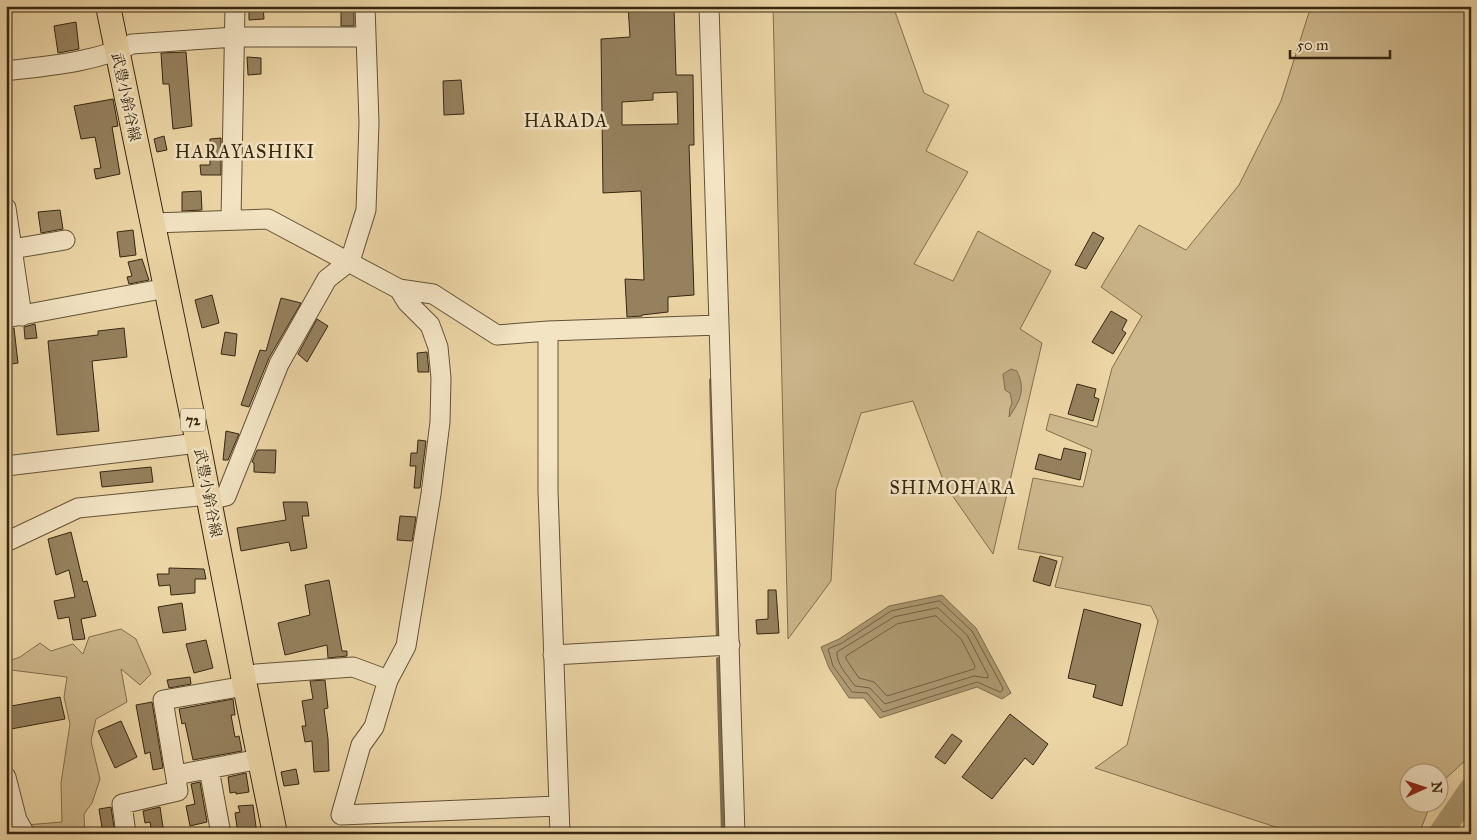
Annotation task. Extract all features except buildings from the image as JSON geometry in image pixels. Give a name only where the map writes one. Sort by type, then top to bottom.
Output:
[{"type":"main road","name":"武豊小鈴谷線","points":[[108,6],[167,288],[208,497],[250,680],[260,759],[275,834]]},
{"type":"street","points":[[231,220],[235,6]]},
{"type":"street","points":[[6,542],[78,508],[226,496],[279,364],[327,279],[350,261],[366,210],[369,123],[365,6]]},
{"type":"street","points":[[710,6],[735,834]]},
{"type":"street","points":[[6,71],[56,64],[117,52],[132,44],[235,36],[366,37]]},
{"type":"street","points":[[6,208],[12,250],[14,317],[167,288]]},
{"type":"street","points":[[153,224],[268,219],[399,288],[433,294],[498,335],[548,331],[719,325]]},
{"type":"street","points":[[12,250],[65,240]]},
{"type":"street","points":[[399,288],[407,302],[430,324],[438,347],[441,378],[440,413],[431,494],[406,646],[388,680],[374,727],[361,745],[341,815],[559,806]]},
{"type":"street","points":[[548,331],[548,491],[552,656],[560,834]]},
{"type":"street","points":[[6,466],[198,443]]},
{"type":"street","points":[[552,656],[730,645]]},
{"type":"street","points":[[126,834],[122,804],[178,791],[163,700],[250,680],[353,667],[388,680]]},
{"type":"street","points":[[176,775],[260,759]]},
{"type":"street","points":[[208,769],[222,834]]},
{"type":"street","points":[[6,777],[17,820],[25,834]]},
{"type":"shaded area","points":[[773,6],[893,6],[924,93],[949,105],[926,151],[968,172],[914,264],[953,281],[978,231],[1051,271],[1020,329],[1042,343],[993,554],[945,485],[913,401],[861,413],[836,490],[831,581],[788,639]]},
{"type":"shaded area","points":[[1311,6],[1471,6],[1471,755],[1450,775],[1450,762],[1400,762],[1400,812],[1428,812],[1419,834],[1297,834],[1095,768],[1127,745],[1158,621],[1151,606],[1055,587],[1063,557],[1018,549],[1033,478],[1083,487],[1092,450],[1046,430],[1050,414],[1097,427],[1112,368],[1142,316],[1101,287],[1139,225],[1186,250],[1239,185],[1281,101]]},
{"type":"shaded area","points":[[121,629],[136,639],[151,674],[140,685],[121,669],[127,702],[96,719],[91,741],[100,779],[92,803],[84,814],[85,834],[31,834],[26,825],[62,822],[61,783],[70,724],[64,697],[67,677],[11,670],[6,674],[6,662],[20,657],[40,643],[51,651],[73,644],[83,654],[89,637]]},
{"type":"water","points":[[1011,369],[1017,371],[1021,390],[1019,400],[1009,417],[1012,403],[1010,393],[1005,390],[1003,374]]},
{"type":"water","points":[[942,595],[976,628],[1011,693],[1002,699],[977,687],[880,718],[864,698],[849,698],[829,668],[821,647],[839,639],[889,606]]},
{"type":"waterway","points":[[711,380],[718,641]]},
{"type":"waterway","points":[[718,659],[723,834]]},
{"type":"waterway","points":[[1440,834],[1471,789]]},
{"type":"district","name":"HARADA","points":[[566,121]]},
{"type":"district","name":"HARAYASHIKI","points":[[245,152]]},
{"type":"district","name":"SHIMOHARA","points":[[953,488]]}]
